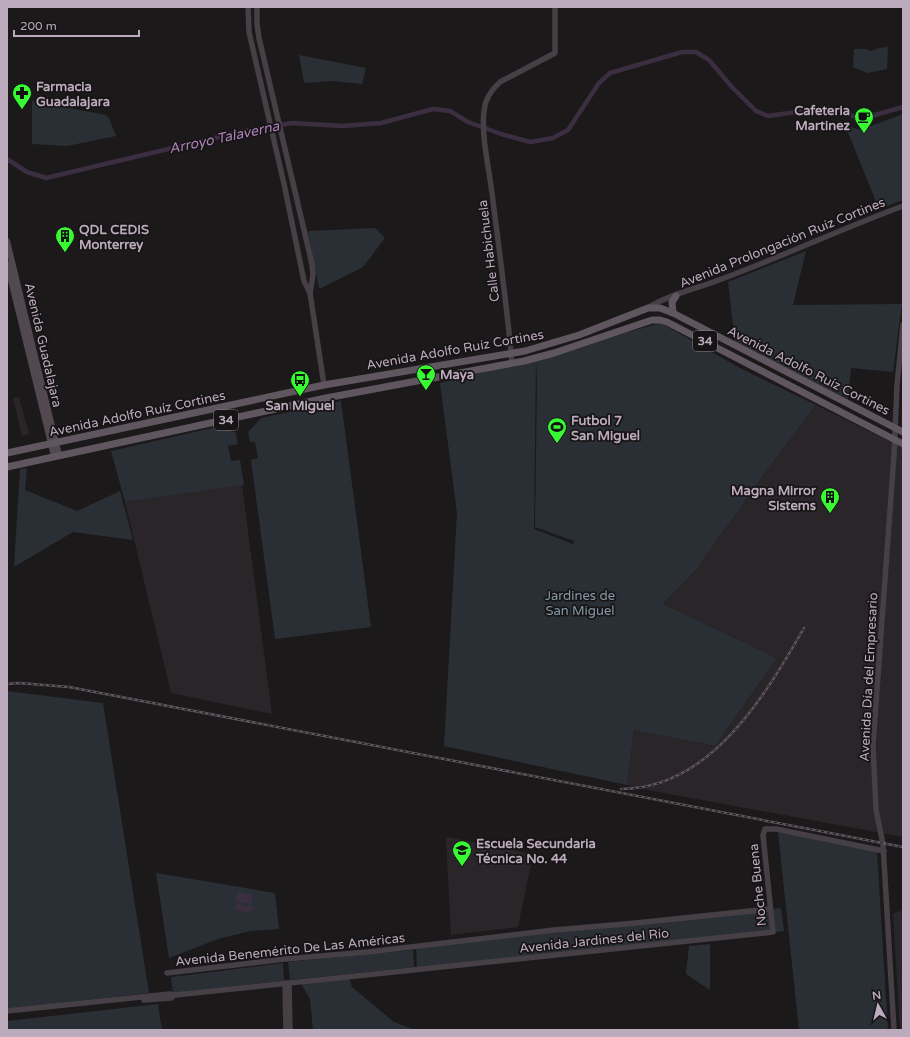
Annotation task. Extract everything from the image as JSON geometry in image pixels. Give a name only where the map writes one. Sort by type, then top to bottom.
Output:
[{"type":"main road","name":"Avenida Guadalajara","points":[[7,240],[12,282]]},
{"type":"main road","name":"Avenida Guadalajara","points":[[7,264],[57,456]]},
{"type":"main road","points":[[673,297],[673,313]]},
{"type":"main road","name":"Avenida Adolfo Ruíz Cortines","points":[[7,453],[324,385],[541,347],[579,335],[648,308],[660,308],[673,313],[903,432]]},
{"type":"main road","name":"Avenida Adolfo Ruíz Cortines","points":[[7,467],[333,396],[512,363],[554,353],[652,320],[660,320],[671,324],[903,444]]},
{"type":"street","points":[[248,7],[249,32],[274,137],[304,281],[310,293],[324,385]]},
{"type":"street","points":[[257,7],[259,38],[312,264],[313,275],[310,293]]},
{"type":"street","name":"Calle Habichuela","points":[[512,363],[485,136],[484,110],[486,100],[492,89],[500,82],[555,53],[555,7]]},
{"type":"street","points":[[284,184],[293,182]]},
{"type":"street","name":"Avenida Prolongación Ruíz Cortines","points":[[648,308],[658,302],[720,280],[862,221],[903,206]]},
{"type":"street","points":[[301,266],[312,264]]},
{"type":"street","name":"Avenida Prolongación Ruíz Cortines","points":[[660,308],[673,297]]},
{"type":"street","name":"Avenida Día del Empresario","points":[[894,1030],[884,851],[876,810],[873,745],[895,439],[897,385],[903,326]]},
{"type":"street","name":"Noche Buena","points":[[773,932],[763,835],[765,829],[770,828],[884,851]]},
{"type":"street","name":"Avenida Jardines del Río","points":[[416,946],[554,930],[770,909]]},
{"type":"street","name":"Avenida Jardines del Río","points":[[287,983],[773,932]]},
{"type":"street","name":"Avenida Benemérito De Las Américas","points":[[167,973],[416,946]]},
{"type":"street","points":[[7,1011],[287,983]]},
{"type":"street","points":[[286,1030],[287,983]]},
{"type":"street","points":[[287,983],[290,1030]]},
{"type":"street","points":[[7,1014],[171,998],[175,995]]},
{"type":"shaded area","points":[[19,397],[29,434],[22,436],[13,398]]},
{"type":"shaded area","points":[[816,405],[903,448],[903,837],[627,785],[634,730],[715,746],[777,658],[663,604],[695,571]]},
{"type":"shaded area","points":[[242,485],[272,714],[171,693],[125,502]]},
{"type":"shaded area","name":"Escuela Secundaria Técnica No. 44","points":[[447,837],[533,854],[518,927],[451,935]]},
{"type":"shaded area","points":[[238,892],[253,895],[252,904],[236,901]]},
{"type":"shaded area","points":[[237,903],[247,907],[249,905],[253,906],[253,910],[250,912],[235,910]]},
{"type":"shaded area","points":[[903,910],[903,1030],[900,1030],[893,914]]},
{"type":"green space","points":[[888,47],[887,69],[868,73],[853,67],[854,49],[866,49],[871,51]]},
{"type":"green space","points":[[299,55],[366,68],[362,84],[332,81],[304,83]]},
{"type":"green space","points":[[32,101],[106,115],[109,118],[116,136],[67,146],[32,144]]},
{"type":"green space","points":[[903,114],[903,200],[879,209],[845,125],[860,130]]},
{"type":"green space","points":[[375,228],[385,238],[363,267],[319,288],[308,233],[309,231]]},
{"type":"green space","points":[[806,251],[793,305],[902,304],[893,372],[851,368],[848,399],[735,342],[728,282]]},
{"type":"green space","name":"Jardines de San Miguel","points":[[661,323],[738,367],[816,405],[695,571],[663,604],[777,658],[715,746],[634,730],[627,785],[444,746],[457,513],[440,383],[535,359]],"holes":[[[536,361],[535,527],[574,541],[573,544],[534,529]]]},
{"type":"green space","points":[[341,401],[371,627],[275,639],[251,460],[258,458],[255,442],[250,442],[248,432],[261,418]]},
{"type":"green space","points":[[221,426],[236,433],[238,444],[228,446],[231,461],[240,460],[244,485],[125,502],[111,451]]},
{"type":"green space","points":[[27,468],[25,490],[77,511],[120,491],[133,540],[73,532],[14,567],[20,469]]},
{"type":"green space","points":[[7,691],[103,703],[149,993],[7,1009]]},
{"type":"green space","points":[[778,832],[877,852],[888,1030],[799,1030]]},
{"type":"green space","points":[[156,873],[275,893],[279,929],[250,931],[218,939],[169,958]]},
{"type":"green space","points":[[781,908],[784,931],[748,936],[417,969],[416,946]]},
{"type":"green space","points":[[710,944],[710,990],[686,974],[689,946]]},
{"type":"green space","points":[[413,950],[414,967],[290,980],[288,962]]},
{"type":"green space","points":[[283,963],[284,979],[282,981],[173,993],[172,977]]},
{"type":"green space","points":[[349,977],[352,987],[394,1022],[415,1030],[313,1030],[310,999],[300,982]]},
{"type":"green space","points":[[158,1004],[162,1030],[7,1030],[7,1021]]},
{"type":"waterway","name":"Arroyo Talaverna","points":[[7,159],[27,172],[46,178],[244,131],[292,123],[343,126],[381,123],[433,109],[450,111],[468,122],[501,134],[530,142],[553,138],[568,130],[599,83],[610,73],[682,52],[696,52],[709,60],[732,87],[756,111],[768,116],[824,108],[841,110],[855,117],[875,115],[903,107]]},
{"type":"railway","points":[[621,789],[653,785],[682,773],[708,756],[731,734],[752,709],[789,654],[804,628]]},
{"type":"railway","points":[[7,684],[19,683],[69,687],[903,847]]},
{"type":"place","name":"Farmacia Guadalajara","points":[[22,110]]},
{"type":"place","name":"Cafeteria Martinez","points":[[864,134]]},
{"type":"place","name":"QDL CEDIS Monterrey","points":[[65,253]]},
{"type":"place","name":"Maya","points":[[426,391]]},
{"type":"place","name":"San Miguel","points":[[300,397]]},
{"type":"place","name":"Futbol 7 San Miguel","points":[[557,444]]},
{"type":"place","name":"Magna Mirror Sistems","points":[[830,514]]},
{"type":"place","name":"Escuela Secundaria Técnica No. 44","points":[[462,867]]}]
